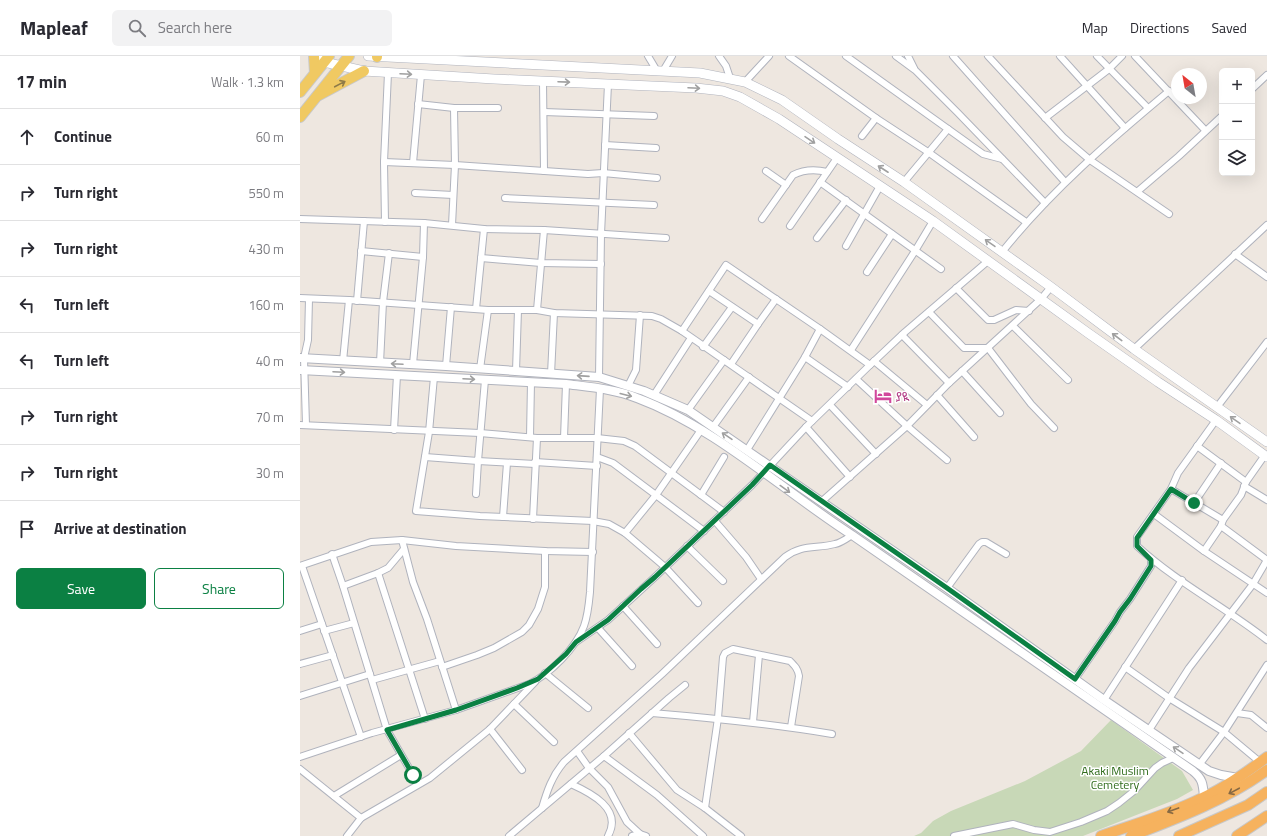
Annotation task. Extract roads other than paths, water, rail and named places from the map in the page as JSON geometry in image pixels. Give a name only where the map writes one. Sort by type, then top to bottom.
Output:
[{"type":"highway","points":[[1101,836],[1204,798],[1265,763]]},
{"type":"highway","points":[[1131,836],[1171,821],[1237,790],[1265,763]]},
{"type":"highway","points":[[1179,836],[1248,805],[1267,792]]},
{"type":"highway","points":[[1237,836],[1267,816]]},
{"type":"main road","points":[[314,56],[315,73]]},
{"type":"main road","points":[[300,118],[349,56]]},
{"type":"main road","points":[[374,56],[700,73],[745,82],[782,100],[904,182],[1051,287],[1134,349],[1267,442]]},
{"type":"main road","points":[[300,92],[315,73],[324,58],[340,66],[364,71],[543,82],[696,88],[723,91],[740,97],[779,119],[933,221],[1041,299],[1266,456]]},
{"type":"main road","points":[[316,96],[364,71]]},
{"type":"street","points":[[648,56],[660,71],[672,56]]},
{"type":"street","points":[[720,56],[726,66],[730,78]]},
{"type":"street","points":[[788,56],[876,118],[928,152],[1026,222]]},
{"type":"street","points":[[846,56],[983,154],[1002,159]]},
{"type":"street","points":[[896,56],[915,70],[1045,203]]},
{"type":"street","points":[[908,56],[915,70]]},
{"type":"street","points":[[953,56],[1065,182]]},
{"type":"street","points":[[988,56],[1063,137],[1090,160],[1138,191],[1169,214]]},
{"type":"street","points":[[1060,56],[1125,128]]},
{"type":"street","points":[[1097,56],[1148,108]]},
{"type":"street","points":[[1045,118],[1109,69],[1122,56]]},
{"type":"street","points":[[1135,56],[1205,130]]},
{"type":"street","points":[[745,82],[765,57]]},
{"type":"street","points":[[385,222],[384,162],[388,101],[388,73]]},
{"type":"street","points":[[414,163],[421,75]]},
{"type":"street","points":[[1255,86],[1267,75]]},
{"type":"street","points":[[543,82],[544,171]]},
{"type":"street","points":[[598,377],[603,173],[608,84]]},
{"type":"street","points":[[1002,252],[1026,222],[1065,182],[1169,91]]},
{"type":"street","points":[[418,104],[454,108],[498,108]]},
{"type":"street","points":[[452,225],[455,165],[454,108]]},
{"type":"street","points":[[544,112],[654,116]]},
{"type":"street","points":[[862,136],[876,118]]},
{"type":"street","points":[[1138,191],[1179,156],[1219,118]]},
{"type":"street","points":[[904,182],[948,129]]},
{"type":"street","points":[[605,145],[656,148]]},
{"type":"street","points":[[790,226],[837,158]]},
{"type":"street","points":[[384,162],[588,174],[603,173],[657,178]]},
{"type":"street","points":[[762,219],[794,174],[801,171],[816,169],[827,172]]},
{"type":"street","points":[[766,170],[786,185]]},
{"type":"street","points":[[820,182],[941,269]]},
{"type":"street","points":[[846,246],[880,186]]},
{"type":"street","points":[[415,192],[453,195]]},
{"type":"street","points":[[505,198],[654,205]]},
{"type":"street","points":[[816,238],[846,200]]},
{"type":"street","points":[[300,219],[424,223],[484,229],[544,230],[666,238]]},
{"type":"street","points":[[357,301],[364,221]]},
{"type":"street","points":[[850,350],[933,221]]},
{"type":"street","points":[[412,364],[423,257],[424,223]]},
{"type":"street","points":[[1134,349],[1267,225]]},
{"type":"street","points":[[476,309],[484,229]]},
{"type":"street","points":[[537,310],[544,230]]},
{"type":"street","points":[[867,272],[892,234]]},
{"type":"street","points":[[361,251],[423,257]]},
{"type":"street","points":[[380,363],[383,302],[389,253]]},
{"type":"street","points":[[1235,254],[1267,277]]},
{"type":"street","points":[[481,258],[541,263],[601,264]]},
{"type":"street","points":[[300,757],[361,737],[456,710],[517,688],[546,674],[576,642],[608,620],[715,521],[752,485],[762,472],[806,427],[872,363],[928,312],[988,261]]},
{"type":"street","points":[[682,331],[726,265],[850,350],[872,363],[927,405]]},
{"type":"street","points":[[822,502],[907,426],[949,383],[1029,311],[1051,287]]},
{"type":"street","points":[[956,288],[988,320],[994,320],[1016,310],[1029,311]]},
{"type":"street","points":[[709,291],[758,324]]},
{"type":"street","points":[[300,298],[418,304],[488,310],[537,310],[640,315],[661,319],[682,331],[703,347],[731,364],[812,421]]},
{"type":"street","points":[[309,299],[308,340],[302,358],[303,425],[429,432],[480,433],[537,438],[597,438],[624,441],[635,446],[724,512]]},
{"type":"street","points":[[731,364],[776,299]]},
{"type":"street","points":[[343,361],[349,300]]},
{"type":"street","points":[[446,366],[451,307]]},
{"type":"street","points":[[703,347],[732,307]]},
{"type":"street","points":[[480,369],[488,310]]},
{"type":"street","points":[[516,372],[518,310]]},
{"type":"street","points":[[551,374],[554,312]]},
{"type":"street","points":[[928,312],[964,348],[988,348]]},
{"type":"street","points":[[628,386],[636,370],[640,315]]},
{"type":"street","points":[[1013,326],[1068,380]]},
{"type":"street","points":[[747,450],[805,357],[820,329]]},
{"type":"street","points":[[902,335],[949,383]]},
{"type":"street","points":[[654,395],[690,338]]},
{"type":"street","points":[[1217,407],[1267,342]]},
{"type":"street","points":[[988,348],[1031,404],[1054,428]]},
{"type":"street","points":[[805,357],[848,387]]},
{"type":"street","points":[[302,358],[446,366],[598,377],[654,395],[688,410],[770,465],[1199,765],[1209,771],[1238,778]]},
{"type":"street","points":[[688,410],[724,360]]},
{"type":"street","points":[[302,370],[566,384],[600,389],[636,397],[681,417],[762,472],[822,516],[852,535],[1200,776],[1203,784],[1204,798]]},
{"type":"street","points":[[962,371],[1000,413]]},
{"type":"street","points":[[394,430],[397,375]]},
{"type":"street","points":[[434,377],[429,432],[416,511],[533,519],[593,521],[609,524],[626,533],[665,567],[698,603]]},
{"type":"street","points":[[713,427],[749,377]]},
{"type":"street","points":[[856,379],[947,460]]},
{"type":"street","points":[[476,494],[485,380]]},
{"type":"street","points":[[530,437],[531,382]]},
{"type":"street","points":[[564,438],[566,384]]},
{"type":"street","points":[[576,642],[584,626],[588,609],[593,552],[593,521],[600,389]]},
{"type":"street","points":[[937,395],[974,437]]},
{"type":"street","points":[[830,405],[876,454]]},
{"type":"street","points":[[1216,420],[1178,473],[1171,489],[1137,538],[1137,546],[1151,560],[1230,613],[1267,640]]},
{"type":"street","points":[[806,427],[850,477]]},
{"type":"street","points":[[626,533],[656,495],[701,430]]},
{"type":"street","points":[[533,519],[537,438]]},
{"type":"street","points":[[1197,446],[1267,500]]},
{"type":"street","points":[[425,456],[507,463],[597,466]]},
{"type":"street","points":[[1204,551],[1240,495],[1245,484],[1266,456]]},
{"type":"street","points":[[597,457],[613,464],[704,531]]},
{"type":"street","points":[[701,495],[724,457]]},
{"type":"street","points":[[503,517],[507,463]]},
{"type":"street","points":[[1194,503],[1220,463]]},
{"type":"street","points":[[1149,730],[1189,668],[1230,613],[1254,584],[1267,560],[1222,523],[1171,489]]},
{"type":"street","points":[[1154,514],[1204,551],[1267,594]]},
{"type":"street","points":[[715,521],[746,557],[761,579]]},
{"type":"street","points":[[542,808],[556,773],[564,762],[662,674],[761,579],[792,552],[805,547],[834,544],[852,535]]},
{"type":"street","points":[[361,737],[301,566],[332,554],[371,542],[402,540],[456,546],[593,552]]},
{"type":"street","points":[[402,540],[413,582],[456,710]]},
{"type":"street","points":[[947,588],[982,542],[986,542],[1006,554]]},
{"type":"street","points":[[687,546],[723,581]]},
{"type":"street","points":[[343,586],[388,568],[404,549]]},
{"type":"street","points":[[300,696],[342,683],[441,664],[477,655],[494,648],[522,632],[529,625],[538,609],[545,587],[544,551]]},
{"type":"street","points":[[332,554],[387,730],[413,775]]},
{"type":"street","points":[[1075,679],[1130,599],[1151,566],[1151,560]]},
{"type":"street","points":[[378,573],[425,719]]},
{"type":"street","points":[[1104,700],[1182,580]]},
{"type":"street","points":[[623,606],[656,644]]},
{"type":"street","points":[[300,631],[354,623]]},
{"type":"street","points":[[598,628],[632,666]]},
{"type":"street","points":[[705,808],[718,718],[723,657],[725,653],[733,650],[790,661],[798,669],[799,676],[792,727]]},
{"type":"street","points":[[300,664],[333,655]]},
{"type":"street","points":[[752,722],[758,655]]},
{"type":"street","points":[[1199,765],[1224,732],[1267,665]]},
{"type":"street","points":[[1125,667],[1169,698],[1224,732],[1265,763]]},
{"type":"street","points":[[546,674],[588,708]]},
{"type":"street","points":[[347,836],[361,818],[430,778],[490,729],[538,679]]},
{"type":"street","points":[[509,836],[685,685]]},
{"type":"street","points":[[514,704],[554,742]]},
{"type":"street","points":[[652,713],[718,718],[792,727],[832,734]]},
{"type":"street","points":[[1236,713],[1251,715],[1267,728]]},
{"type":"street","points":[[490,729],[522,770]]},
{"type":"street","points":[[629,733],[677,790],[705,808],[741,836]]},
{"type":"street","points":[[577,751],[588,768],[608,787],[624,818],[643,835]]},
{"type":"street","points":[[334,796],[401,755]]},
{"type":"street","points":[[604,756],[657,795],[699,835]]},
{"type":"street","points":[[954,836],[1013,824],[1034,830],[1050,832],[1081,822],[1107,811],[1119,803],[1155,768],[1173,758]]},
{"type":"street","points":[[300,769],[361,818]]},
{"type":"street","points":[[571,784],[595,796],[606,808],[612,821],[612,826],[608,836]]},
{"type":"street","points":[[632,836],[643,835]]},
{"type":"place","name":"ያዪ","points":[[883,396]]},
{"type":"park label","name":"Akaki Muslim Cemetery","points":[[1115,777]]}]
